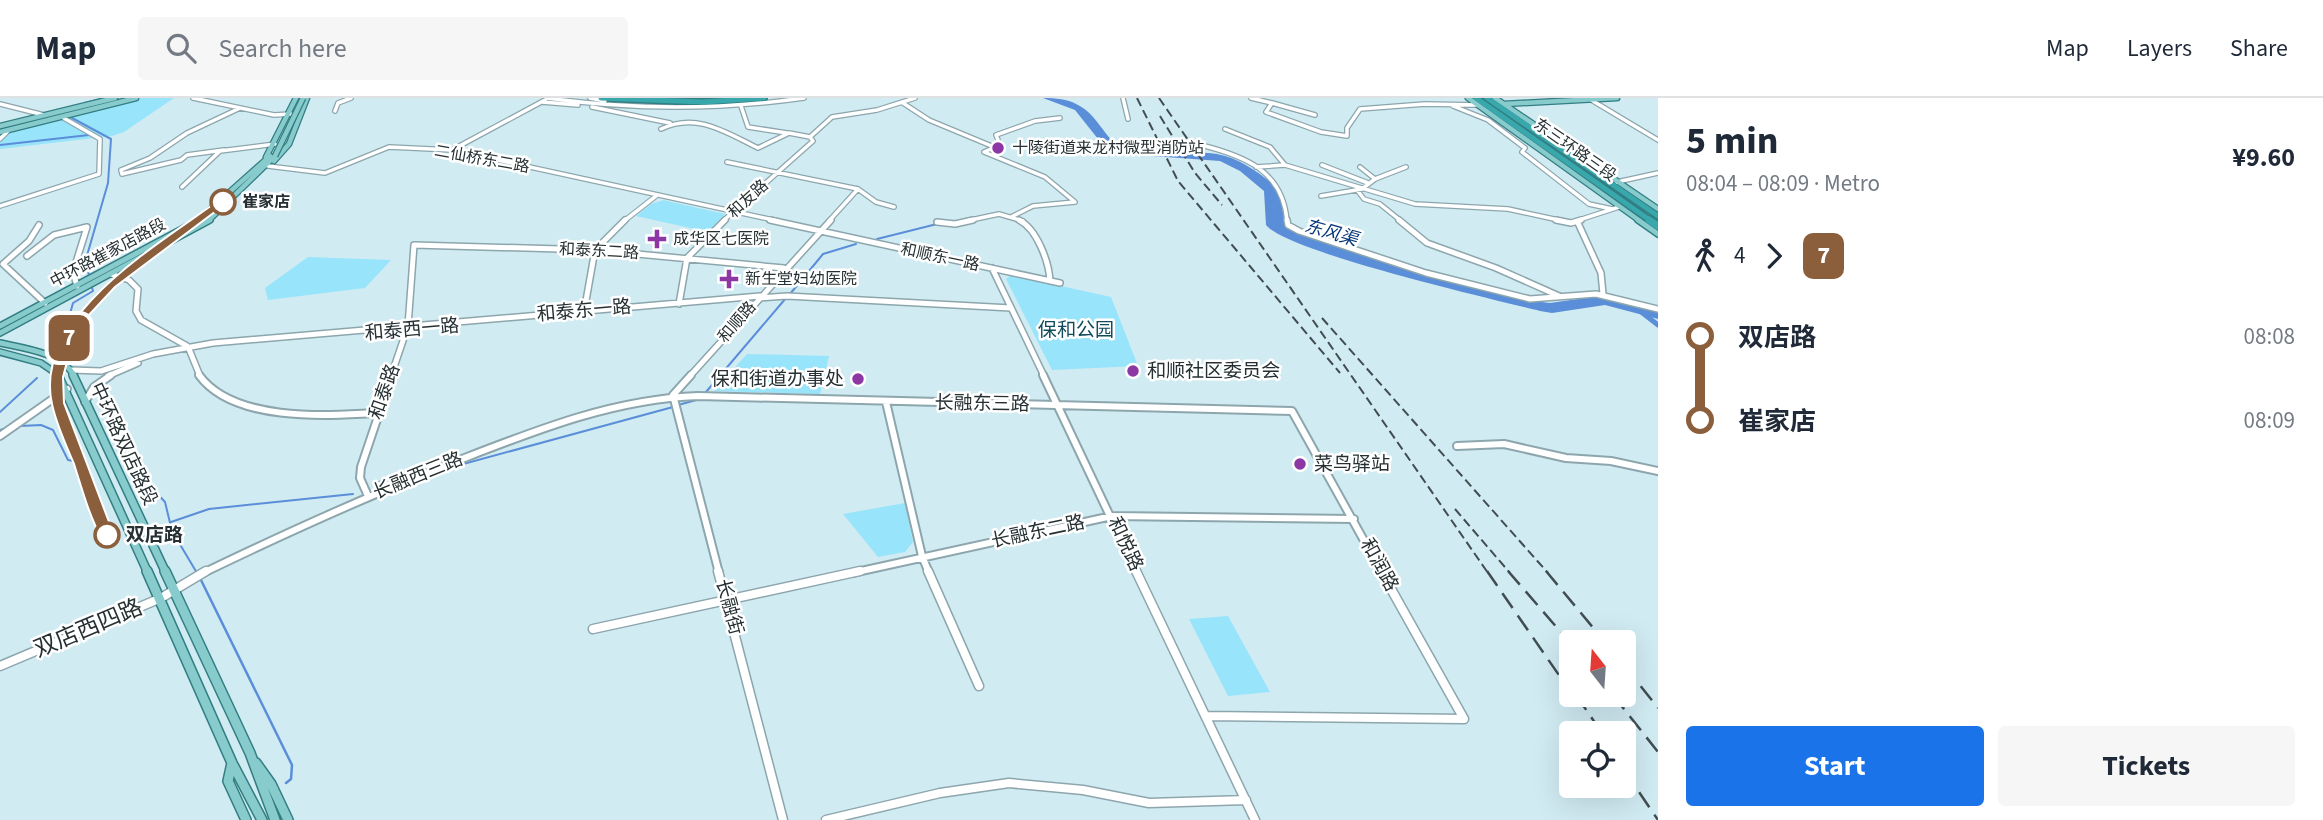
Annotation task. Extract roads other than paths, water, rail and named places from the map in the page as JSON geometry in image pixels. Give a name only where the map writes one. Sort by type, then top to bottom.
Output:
[{"type":"highway","points":[[601,98],[663,102],[764,98]]},
{"type":"highway","points":[[638,98],[718,98]]},
{"type":"highway","name":"东三环路三段","points":[[1487,98],[1658,216]]},
{"type":"highway","name":"东三环路三段","points":[[1477,102],[1658,226]]},
{"type":"highway","points":[[1522,131],[1550,158]]},
{"type":"main road","points":[[0,129],[115,98]]},
{"type":"main road","points":[[0,129],[130,98]]},
{"type":"main road","points":[[0,129],[9,130],[130,98]]},
{"type":"main road","points":[[273,156],[282,147],[301,98]]},
{"type":"main road","name":"中环路崔家店路段","points":[[100,277],[111,274],[207,222],[289,144],[301,113],[301,98]]},
{"type":"main road","name":"中环路崔家店路段","points":[[257,169],[275,144],[289,114],[301,98]]},
{"type":"main road","points":[[1468,98],[1477,102],[1616,208],[1658,234]]},
{"type":"main road","points":[[1494,98],[1658,209]]},
{"type":"main road","points":[[1503,103],[1581,98]]},
{"type":"main road","points":[[1503,103],[1617,98]]},
{"type":"main road","name":"中环路崔家店路段","points":[[268,166],[273,156]]},
{"type":"main road","name":"中环路崔家店路段","points":[[0,326],[100,277],[199,220],[273,156]]},
{"type":"main road","name":"中环路崔家店路段","points":[[0,333],[80,287]]},
{"type":"main road","points":[[1,346],[17,325]]},
{"type":"main road","name":"中环路双店路段","points":[[1,346],[40,353],[58,360],[71,370],[250,754]]},
{"type":"main road","name":"中环路双店路段","points":[[1,346],[52,367],[62,378],[232,763]]},
{"type":"main road","points":[[250,754],[275,820]]},
{"type":"main road","points":[[250,754],[271,784],[288,820]]},
{"type":"main road","points":[[232,763],[261,816]]},
{"type":"main road","points":[[232,763],[228,780],[246,820]]},
{"type":"street","points":[[193,98],[240,108],[301,113]]},
{"type":"street","points":[[335,110],[338,103],[351,98]]},
{"type":"street","points":[[452,150],[548,98],[642,107],[741,106],[804,98]]},
{"type":"street","points":[[590,98],[642,107]]},
{"type":"street","points":[[757,105],[796,98]]},
{"type":"street","name":"和友路","points":[[687,258],[733,212],[813,141],[810,137],[832,117],[903,103],[915,98]]},
{"type":"street","points":[[1123,98],[1128,119]]},
{"type":"street","points":[[1251,98],[1315,115]]},
{"type":"street","points":[[1591,99],[1658,139]]},
{"type":"street","points":[[542,102],[582,105],[670,123]]},
{"type":"street","points":[[1272,103],[1266,112],[1321,132],[1347,136],[1350,123],[1360,109],[1477,102]]},
{"type":"street","points":[[903,103],[929,120],[994,147]]},
{"type":"street","points":[[0,104],[44,115]]},
{"type":"street","points":[[1452,104],[1488,120],[1525,148],[1521,152],[1585,201],[1616,208]]},
{"type":"street","points":[[741,106],[748,127],[810,137]]},
{"type":"street","points":[[240,108],[187,133],[150,158],[121,170],[122,174],[181,160],[187,155],[275,144]]},
{"type":"street","points":[[1298,123],[1304,112]]},
{"type":"street","points":[[0,206],[98,176],[101,142],[93,134],[62,117]]},
{"type":"street","points":[[1011,217],[1048,203],[1075,202],[1044,175],[1009,166],[984,152],[1000,145],[996,135],[1022,123],[1042,118],[1060,118]]},
{"type":"street","points":[[661,129],[683,119],[707,123],[758,148],[789,133]]},
{"type":"street","points":[[1224,129],[1270,146],[1285,165]]},
{"type":"street","points":[[0,139],[9,130]]},
{"type":"street","points":[[1201,145],[1256,167],[1281,189],[1288,225],[1294,229],[1426,273],[1530,299],[1602,294],[1658,309]]},
{"type":"street","name":"二仙桥东二路","points":[[268,166],[326,173],[389,148],[452,150],[733,212]]},
{"type":"street","points":[[182,187],[224,150]]},
{"type":"street","points":[[727,162],[858,189],[876,202],[894,207]]},
{"type":"street","points":[[1256,167],[1285,165],[1359,189],[1424,205],[1508,209],[1578,223],[1616,208]]},
{"type":"street","points":[[1322,165],[1368,183]]},
{"type":"street","points":[[1360,167],[1375,179]]},
{"type":"street","points":[[1321,196],[1359,189],[1375,179],[1406,167]]},
{"type":"street","points":[[1617,182],[1658,173]]},
{"type":"street","name":"和顺路","points":[[675,403],[758,298],[858,189]]},
{"type":"street","points":[[1359,189],[1364,199],[1380,204],[1427,243],[1496,268],[1552,295],[1568,297]]},
{"type":"street","points":[[584,313],[596,250],[626,219],[656,196]]},
{"type":"street","name":"和顺东一路","points":[[733,212],[1060,283]]},
{"type":"street","points":[[937,222],[951,227],[995,215],[1011,217],[1028,224],[1049,267],[1050,281]]},
{"type":"street","points":[[1578,223],[1601,272],[1602,294]]},
{"type":"street","points":[[39,225],[29,242],[4,264],[45,303]]},
{"type":"street","points":[[27,256],[34,246],[76,227],[87,227],[73,272],[80,287]]},
{"type":"street","name":"和泰东二路","points":[[414,245],[596,250],[784,268]]},
{"type":"street","name":"和泰路","points":[[368,496],[360,478],[361,467],[407,328],[414,245]]},
{"type":"street","points":[[679,304],[687,258]]},
{"type":"street","name":"和悦路","points":[[992,268],[1255,820]]},
{"type":"street","points":[[111,274],[129,280],[138,289],[136,311],[141,320],[188,348],[195,356],[199,376],[205,382],[253,409],[277,416],[377,413]]},
{"type":"street","name":"和泰西一路","points":[[71,370],[101,371],[188,348],[787,296],[1011,308]]},
{"type":"street","name":"和泰西一路","points":[[85,402],[89,394],[114,372],[188,348]]},
{"type":"street","points":[[1,436],[67,389]]},
{"type":"street","name":"长融东三路","points":[[675,403],[698,396],[709,396],[1292,411]]},
{"type":"street","points":[[886,402],[922,556],[979,686]]},
{"type":"street","name":"长融西三路","points":[[175,589],[189,579],[368,496],[570,420],[675,403]]},
{"type":"street","name":"长融街","points":[[675,403],[783,820]]},
{"type":"street","name":"和润路","points":[[1206,716],[1464,719],[1292,411]]},
{"type":"street","points":[[1457,446],[1504,444],[1566,458],[1611,461],[1658,471]]},
{"type":"street","name":"长融东二路","points":[[593,629],[1112,516],[1353,519]]},
{"type":"street","name":"双店西四路","points":[[0,666],[160,598],[175,589]]},
{"type":"street","points":[[826,820],[940,793],[1009,783],[1083,790],[1149,803],[1246,800]]},
{"type":"water","points":[[1043,98],[1069,101],[1083,108],[1111,140],[1127,148],[1152,152],[1217,154],[1242,163],[1278,188],[1286,227],[1297,233],[1427,274],[1533,301],[1550,303],[1599,296],[1658,311],[1658,319],[1605,305],[1552,313],[1540,311],[1394,274],[1311,248],[1282,236],[1266,225],[1264,191],[1240,171],[1220,161],[1139,155],[1113,149],[1102,144],[1075,110]]},
{"type":"waterway","points":[[85,103],[104,98]]},
{"type":"waterway","points":[[72,118],[111,139],[108,183],[86,259],[89,276]]},
{"type":"waterway","points":[[0,145],[89,135]]},
{"type":"waterway","points":[[877,239],[937,224]]},
{"type":"waterway","points":[[790,294],[823,254],[856,244]]},
{"type":"waterway","points":[[61,346],[73,303],[93,291],[91,284]]},
{"type":"waterway","points":[[706,392],[786,298]]},
{"type":"waterway","points":[[1640,311],[1658,325]]},
{"type":"waterway","points":[[0,412],[37,378]]},
{"type":"waterway","points":[[678,405],[700,399]]},
{"type":"waterway","points":[[445,469],[673,407]]},
{"type":"waterway","points":[[20,426],[41,425],[53,430],[68,460],[74,461]]},
{"type":"waterway","points":[[0,430],[7,428]]},
{"type":"waterway","points":[[379,482],[420,466],[436,466]]},
{"type":"waterway","points":[[152,488],[165,502],[172,531],[197,573]]},
{"type":"waterway","points":[[171,522],[209,509],[353,494]]},
{"type":"waterway","points":[[200,578],[292,765],[291,779],[286,783]]},
{"type":"railway","points":[[1137,98],[1178,181],[1340,373]]},
{"type":"railway","points":[[1159,98],[1488,573]]},
{"type":"railway","points":[[1160,116],[1195,173],[1222,205]]},
{"type":"railway","points":[[1322,318],[1548,573]]},
{"type":"railway","points":[[1455,509],[1510,573]]},
{"type":"railway","points":[[1487,571],[1559,675]]},
{"type":"railway","points":[[1508,571],[1559,630]]},
{"type":"railway","points":[[1546,571],[1595,630]]},
{"type":"railway","points":[[1636,680],[1658,708]]},
{"type":"railway","points":[[1584,707],[1594,721]]},
{"type":"railway","points":[[1622,707],[1658,752]]},
{"type":"railway","points":[[1636,788],[1658,820]]},
{"type":"metro line","name":"7","points":[[107,535],[69,442],[58,403],[57,377],[65,347],[82,316],[111,284],[200,222],[223,202]]},
{"type":"place","name":"十陵街道来龙村微型消防站","points":[[998,148]]},
{"type":"place","name":"崔家店","points":[[223,202]]},
{"type":"place","name":"成华区七医院","points":[[657,239]]},
{"type":"place","name":"新生堂妇幼医院","points":[[729,279]]},
{"type":"place","name":"和顺社区委员会","points":[[1133,371]]},
{"type":"place","name":"保和街道办事处","points":[[858,379]]},
{"type":"place","name":"菜鸟驿站","points":[[1300,464]]},
{"type":"place","name":"双店路","points":[[107,535]]},
{"type":"water label","name":"东风渠","points":[[1331,233]]},
{"type":"park label","name":"保和公园","points":[[1076,330]]}]
